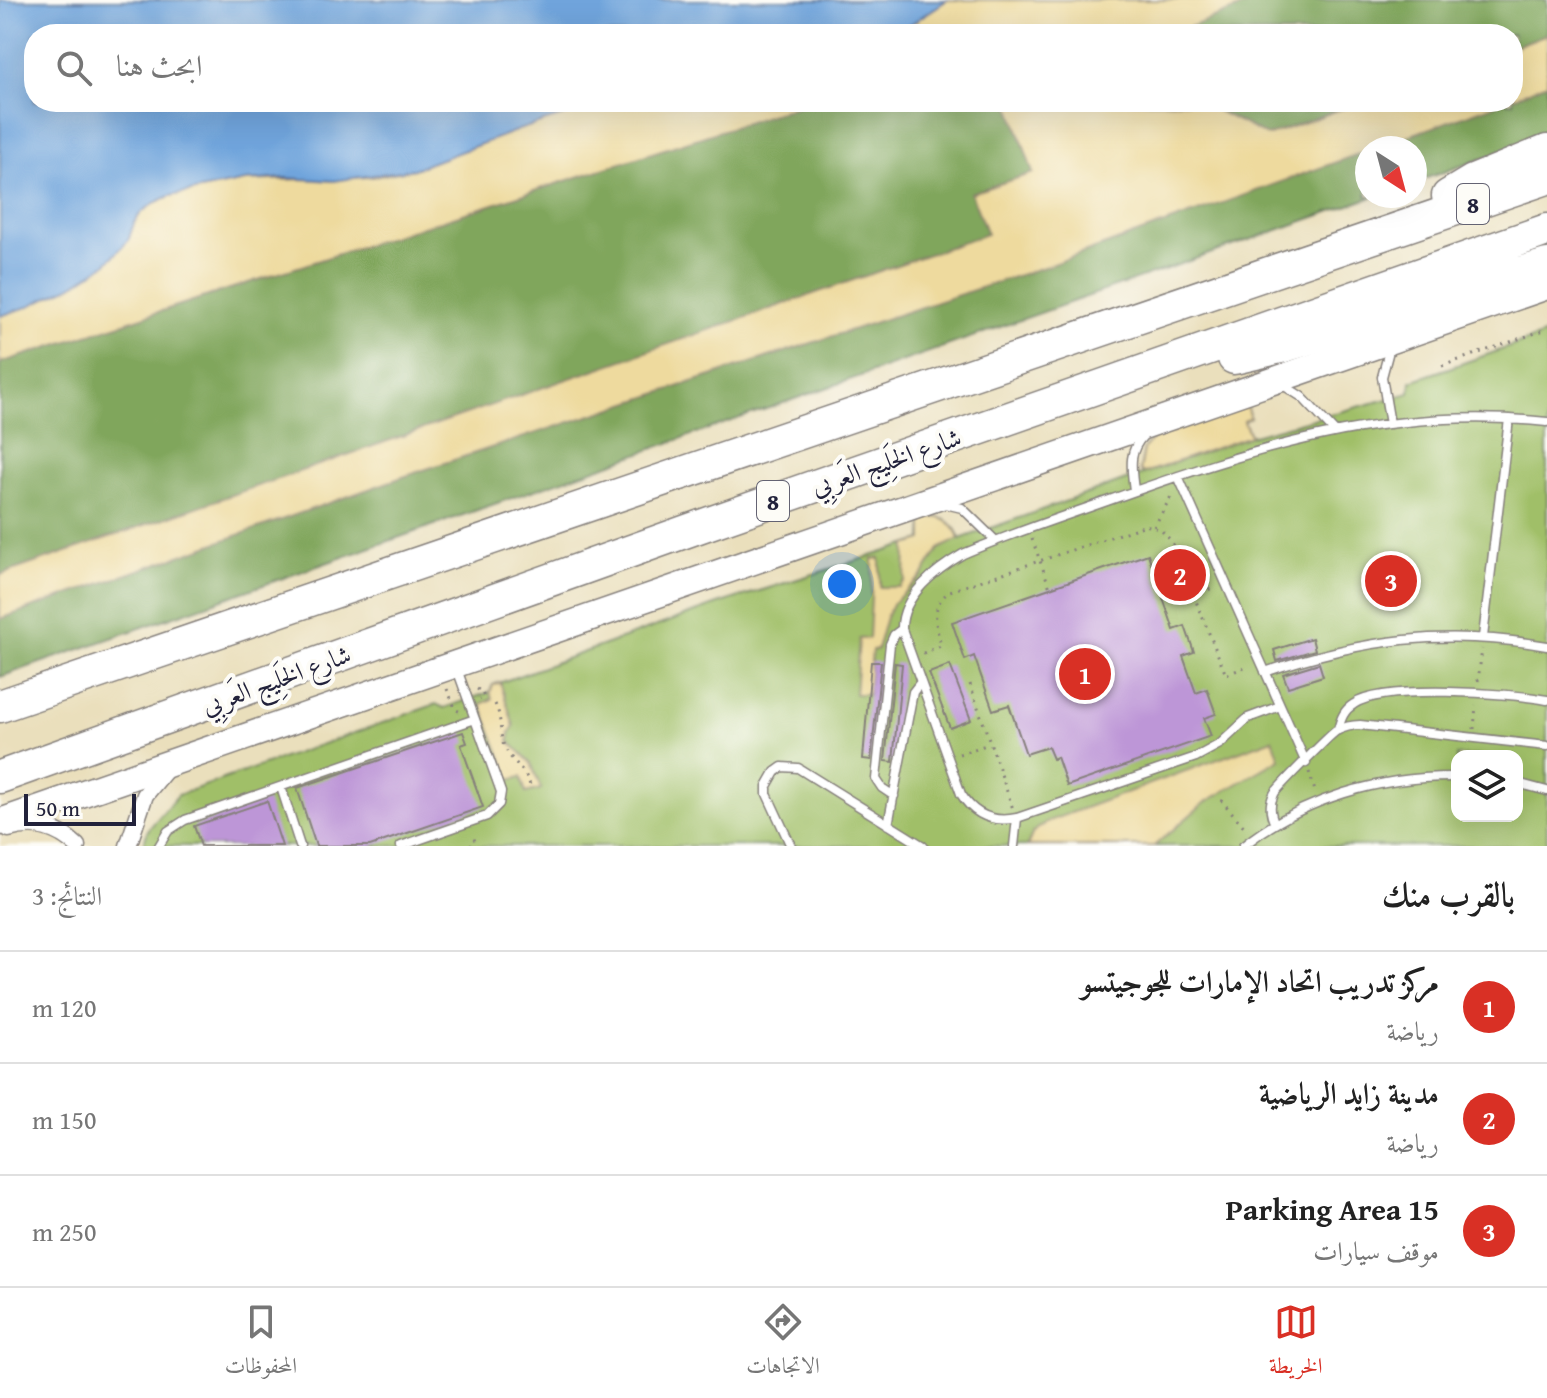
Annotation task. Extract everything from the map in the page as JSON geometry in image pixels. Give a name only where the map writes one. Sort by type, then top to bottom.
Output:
[{"type":"highway","points":[[1398,229],[1473,181],[1547,151]]},
{"type":"highway","name":"شارع الخَلِيج العَربِي","points":[[0,706],[1547,178]]},
{"type":"highway","name":"شارع الخَلِيج العَربِي","points":[[0,777],[1547,230]]},
{"type":"highway","points":[[1155,367],[1200,364],[1281,347],[1547,265]]},
{"type":"main road","points":[[0,822],[1547,286]]},
{"type":"street","points":[[128,846],[145,795],[160,775],[179,760]]},
{"type":"street","points":[[0,832],[17,827],[40,826],[61,834],[77,846]]},
{"type":"lane","points":[[1390,424],[1382,377],[1386,356],[1397,337]]},
{"type":"lane","points":[[1271,381],[1302,397],[1335,432]]},
{"type":"lane","points":[[1134,491],[1131,457],[1139,440],[1204,404]]},
{"type":"lane","points":[[1280,706],[1248,718],[1205,754],[1017,818],[998,820],[973,809],[961,794],[902,629],[904,610],[934,575],[963,554],[1262,448],[1335,432],[1446,418],[1547,422]]},
{"type":"lane","points":[[1483,637],[1509,419]]},
{"type":"lane","points":[[1178,476],[1306,763]]},
{"type":"lane","points":[[872,518],[892,522],[937,505],[953,504],[967,512],[996,541]]},
{"type":"lane","points":[[894,796],[882,788],[876,779],[890,644],[894,635],[902,629]]},
{"type":"lane","points":[[1265,672],[1336,650],[1434,636],[1483,637],[1547,646]]},
{"type":"lane","points":[[401,846],[492,813],[501,798],[455,663]]},
{"type":"lane","points":[[888,825],[913,692],[920,683]]},
{"type":"lane","points":[[1338,730],[1344,712],[1364,699],[1449,692],[1505,694],[1547,700]]},
{"type":"lane","points":[[159,846],[168,831],[179,823],[475,719]]},
{"type":"lane","points":[[1275,824],[1271,812],[1274,794],[1338,730],[1360,725],[1547,746]]},
{"type":"lane","points":[[791,846],[767,794],[769,778],[782,767],[798,768],[923,846]]},
{"type":"lane","points":[[1243,846],[1275,824],[1319,802],[1381,784],[1451,778]]},
{"type":"lane","points":[[1523,785],[1547,791]]},
{"type":"lane","points":[[281,787],[300,846]]},
{"type":"lane","points":[[1014,846],[1017,818]]},
{"type":"path","points":[[1442,366],[1547,329]]},
{"type":"path","points":[[1154,527],[1174,492],[1184,488]]},
{"type":"path","points":[[911,657],[941,646],[935,613],[943,597],[950,591],[1138,527],[1154,527],[1168,535],[1172,542],[1226,675],[1260,661]]},
{"type":"path","points":[[1028,529],[1050,588]]},
{"type":"path","points":[[1194,596],[1226,583]]},
{"type":"path","points":[[970,684],[1017,818]]},
{"type":"path","points":[[495,704],[500,714],[505,748],[524,769],[530,785]]},
{"type":"path","points":[[947,757],[991,743]]},
{"type":"path","points":[[1306,763],[1319,802]]},
{"type":"path","points":[[1221,800],[1253,838]]},
{"type":"path","points":[[469,822],[475,841],[470,846]]},
{"type":"green space","points":[[1260,0],[1547,0],[1547,34],[1523,43],[1523,24],[1195,24]]},
{"type":"green space","points":[[1547,83],[1547,136],[1427,178],[1427,136],[1408,136],[1474,112],[1523,112],[1523,94]]},
{"type":"green space","points":[[779,112],[1012,112],[1033,173],[971,193],[987,234],[0,575],[0,363]]},
{"type":"green space","points":[[1220,112],[1333,112],[1267,136]]},
{"type":"green space","points":[[1355,155],[1355,203],[0,677],[0,619],[414,473],[1050,265]]},
{"type":"green space","points":[[1547,334],[1547,846],[143,846],[148,830],[178,795],[436,704],[444,708],[490,692],[493,685],[718,604],[922,540],[923,519],[946,521],[960,539],[1250,436],[1410,393],[1411,381]]},
{"type":"sand","points":[[947,0],[1260,0],[1198,24],[911,24]]},
{"type":"sand","points":[[1547,34],[1547,83],[1523,94],[1523,43]]},
{"type":"sand","points":[[575,112],[779,112],[0,363],[0,316],[27,307],[128,241],[134,223],[154,203],[170,196],[245,181],[373,177],[414,169]]},
{"type":"sand","points":[[1012,112],[1220,112],[1267,136],[1333,112],[1474,112],[1408,136],[1355,136],[1355,155],[1050,265],[414,473],[0,619],[0,575],[987,234],[971,193],[1033,173]]},
{"type":"sand","points":[[1246,405],[1250,418],[1244,421],[1250,436],[1145,473],[1140,471],[1144,448],[1153,438]]},
{"type":"sand","points":[[931,517],[949,522],[959,539],[939,549],[922,576],[893,603],[877,650],[872,650],[868,694],[855,694],[859,639],[869,638],[873,559],[880,558],[880,587],[899,587],[905,580],[906,545],[923,540],[923,519]]},
{"type":"sand","points":[[500,682],[514,726],[509,741],[531,763],[541,789],[526,793],[521,777],[510,780],[481,704],[492,699],[490,692],[493,685]]},
{"type":"sand","points":[[1273,739],[1280,759],[1204,803],[1154,846],[1027,846],[1033,832],[1049,821]]},
{"type":"water","points":[[0,0],[947,0],[911,24],[24,24],[24,112],[575,112],[414,169],[334,181],[285,178],[245,181],[170,196],[141,213],[128,241],[107,263],[72,286],[0,316]]},
{"type":"building","points":[[1148,554],[1174,630],[1185,626],[1194,652],[1183,656],[1196,693],[1207,689],[1216,714],[1204,718],[1211,736],[1067,786],[1057,757],[1053,759],[1048,747],[1026,754],[1009,705],[993,710],[974,656],[965,660],[952,622]]},
{"type":"building","points":[[1312,638],[1315,650],[1277,661],[1274,650]]},
{"type":"building","points":[[871,662],[881,662],[871,760],[863,759]]},
{"type":"building","points":[[895,663],[902,664],[893,762],[885,761]]},
{"type":"building","points":[[1319,663],[1323,676],[1288,687],[1283,674]]},
{"type":"building","points":[[950,665],[971,720],[950,728],[929,673]]},
{"type":"building","points":[[463,732],[467,743],[461,745],[483,807],[370,846],[316,846],[297,788]]},
{"type":"building","points":[[267,801],[282,846],[201,846],[194,826]]},
{"type":"place","name":"مدينة زايد الرياضية","points":[[1180,575]]},
{"type":"place","name":"Parking Area 15","points":[[1391,581]]},
{"type":"place","name":"مركز تدريب اتحاد الإمارات للجوجيتسو","points":[[1085,674]]}]
